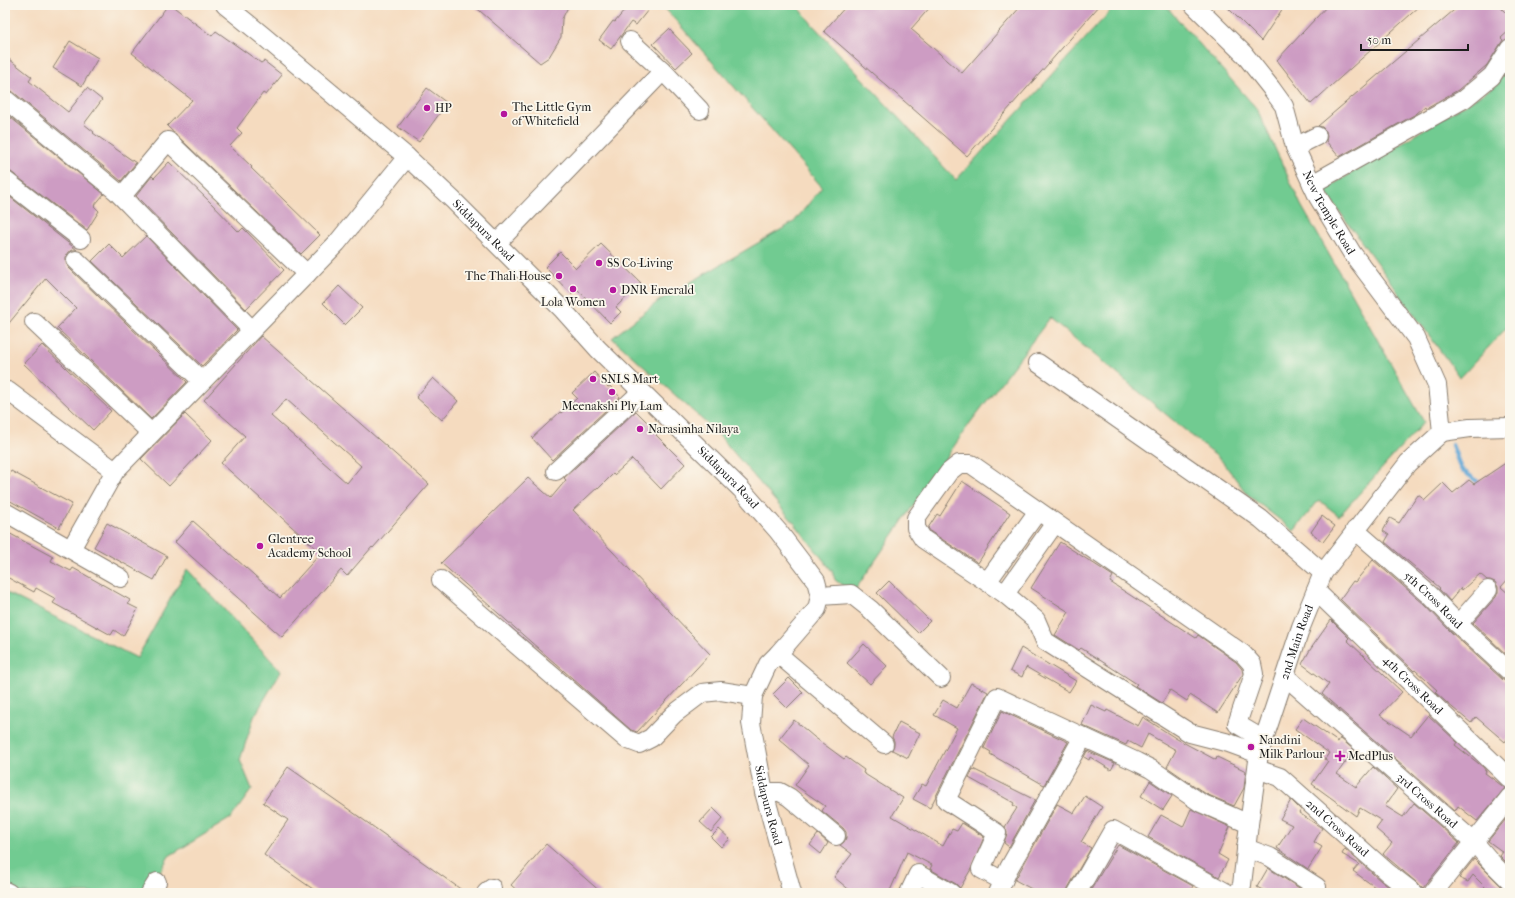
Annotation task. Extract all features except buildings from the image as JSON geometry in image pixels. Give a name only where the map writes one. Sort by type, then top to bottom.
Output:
[{"type":"street","name":"Siddapura Road","points":[[225,5],[407,157],[497,243],[563,310],[598,349],[741,489],[778,531],[816,581],[820,596],[816,609],[768,664],[753,696],[751,723],[764,792],[792,893]]},
{"type":"street","name":"New Temple Road","points":[[1194,5],[1244,54],[1284,106],[1295,147],[1318,197],[1352,253],[1416,338],[1437,385],[1442,432]]},
{"type":"street","points":[[630,41],[663,71],[700,110]]},
{"type":"street","points":[[1312,184],[1464,99],[1492,76],[1510,48]]},
{"type":"street","points":[[497,243],[663,71]]},
{"type":"street","points":[[5,99],[122,196],[252,330]]},
{"type":"street","points":[[1295,147],[1316,136]]},
{"type":"street","points":[[122,196],[168,141],[307,274]]},
{"type":"street","points":[[71,549],[115,471],[151,432],[337,243],[407,157]]},
{"type":"street","points":[[5,180],[81,239]]},
{"type":"street","points":[[76,260],[202,381]]},
{"type":"street","points":[[34,322],[151,432]]},
{"type":"street","points":[[1038,363],[1261,519],[1323,573]]},
{"type":"street","points":[[8,391],[115,471]]},
{"type":"street","points":[[556,471],[641,392]]},
{"type":"street","points":[[1442,432],[1470,428],[1510,427]]},
{"type":"street","name":"2nd Main Road","points":[[1236,893],[1242,884],[1249,824],[1260,754],[1301,627],[1323,573],[1408,463],[1442,432]]},
{"type":"street","points":[[959,464],[970,464],[1243,654],[1252,664],[1254,674],[1237,724],[1260,754],[1229,743],[1190,733],[1045,641],[1036,620],[1005,594],[923,539],[916,528],[916,518],[950,472],[959,464]]},
{"type":"street","points":[[5,512],[121,578]]},
{"type":"street","points":[[987,582],[1038,512]]},
{"type":"street","points":[[1005,594],[1055,523]]},
{"type":"street","name":"5th Cross Road","points":[[1355,530],[1430,595],[1458,624],[1510,672]]},
{"type":"street","points":[[441,580],[626,739],[639,744],[651,738],[674,714],[702,693],[721,691],[753,696]]},
{"type":"street","points":[[1458,624],[1488,590]]},
{"type":"street","name":"4th Cross Road","points":[[1316,591],[1510,779]]},
{"type":"street","points":[[820,596],[851,594],[870,609],[941,678]]},
{"type":"street","points":[[778,654],[884,744]]},
{"type":"street","name":"3rd Cross Road","points":[[1286,676],[1474,842],[1510,881]]},
{"type":"street","points":[[1083,737],[1000,887],[981,869],[997,833],[946,800],[996,697],[1083,737],[1137,762],[1151,769],[1201,803],[1249,824]]},
{"type":"street","name":"2nd Cross Road","points":[[1260,754],[1280,778],[1388,873],[1414,893]]},
{"type":"street","points":[[764,792],[780,792],[789,797],[836,836]]},
{"type":"street","points":[[1433,893],[1510,797]]},
{"type":"street","points":[[1077,893],[1112,830],[1201,887],[1236,893]]},
{"type":"street","points":[[1246,848],[1270,857],[1316,887]]},
{"type":"street","points":[[909,893],[918,874],[951,893]]},
{"type":"green space","points":[[662,5],[797,5],[812,24],[956,180],[1116,5],[1165,5],[1257,109],[1301,205],[1424,422],[1339,516],[1319,500],[1294,531],[1248,495],[1221,460],[1050,318],[970,423],[853,593],[835,580],[832,571],[795,524],[717,433],[612,338],[660,300],[794,222],[822,187]]},
{"type":"green space","points":[[1510,62],[1510,324],[1460,378],[1324,190],[1497,85]]},
{"type":"green space","points":[[187,569],[281,671],[254,717],[240,760],[252,789],[231,818],[169,856],[148,893],[5,893],[5,592],[137,658]]},
{"type":"waterway","points":[[1452,445],[1461,469],[1481,486]]},
{"type":"place","name":"HP","points":[[427,108]]},
{"type":"place","name":"The Little Gym of Whitefield","points":[[504,114]]},
{"type":"place","name":"SS Co-Living","points":[[599,263]]},
{"type":"place","name":"The Thali House","points":[[559,276]]},
{"type":"place","name":"Lola Women","points":[[573,289]]},
{"type":"place","name":"DNR Emerald","points":[[613,290]]},
{"type":"place","name":"SNLS Mart","points":[[593,379]]},
{"type":"place","name":"Meenakshi Ply Lam","points":[[612,392]]},
{"type":"place","name":"Narasimha Nilaya","points":[[640,429]]},
{"type":"place","name":"Glentree Academy School","points":[[260,546]]},
{"type":"place","name":"Nandini Milk Parlour","points":[[1251,747]]},
{"type":"place","name":"MedPlus","points":[[1340,756]]}]
